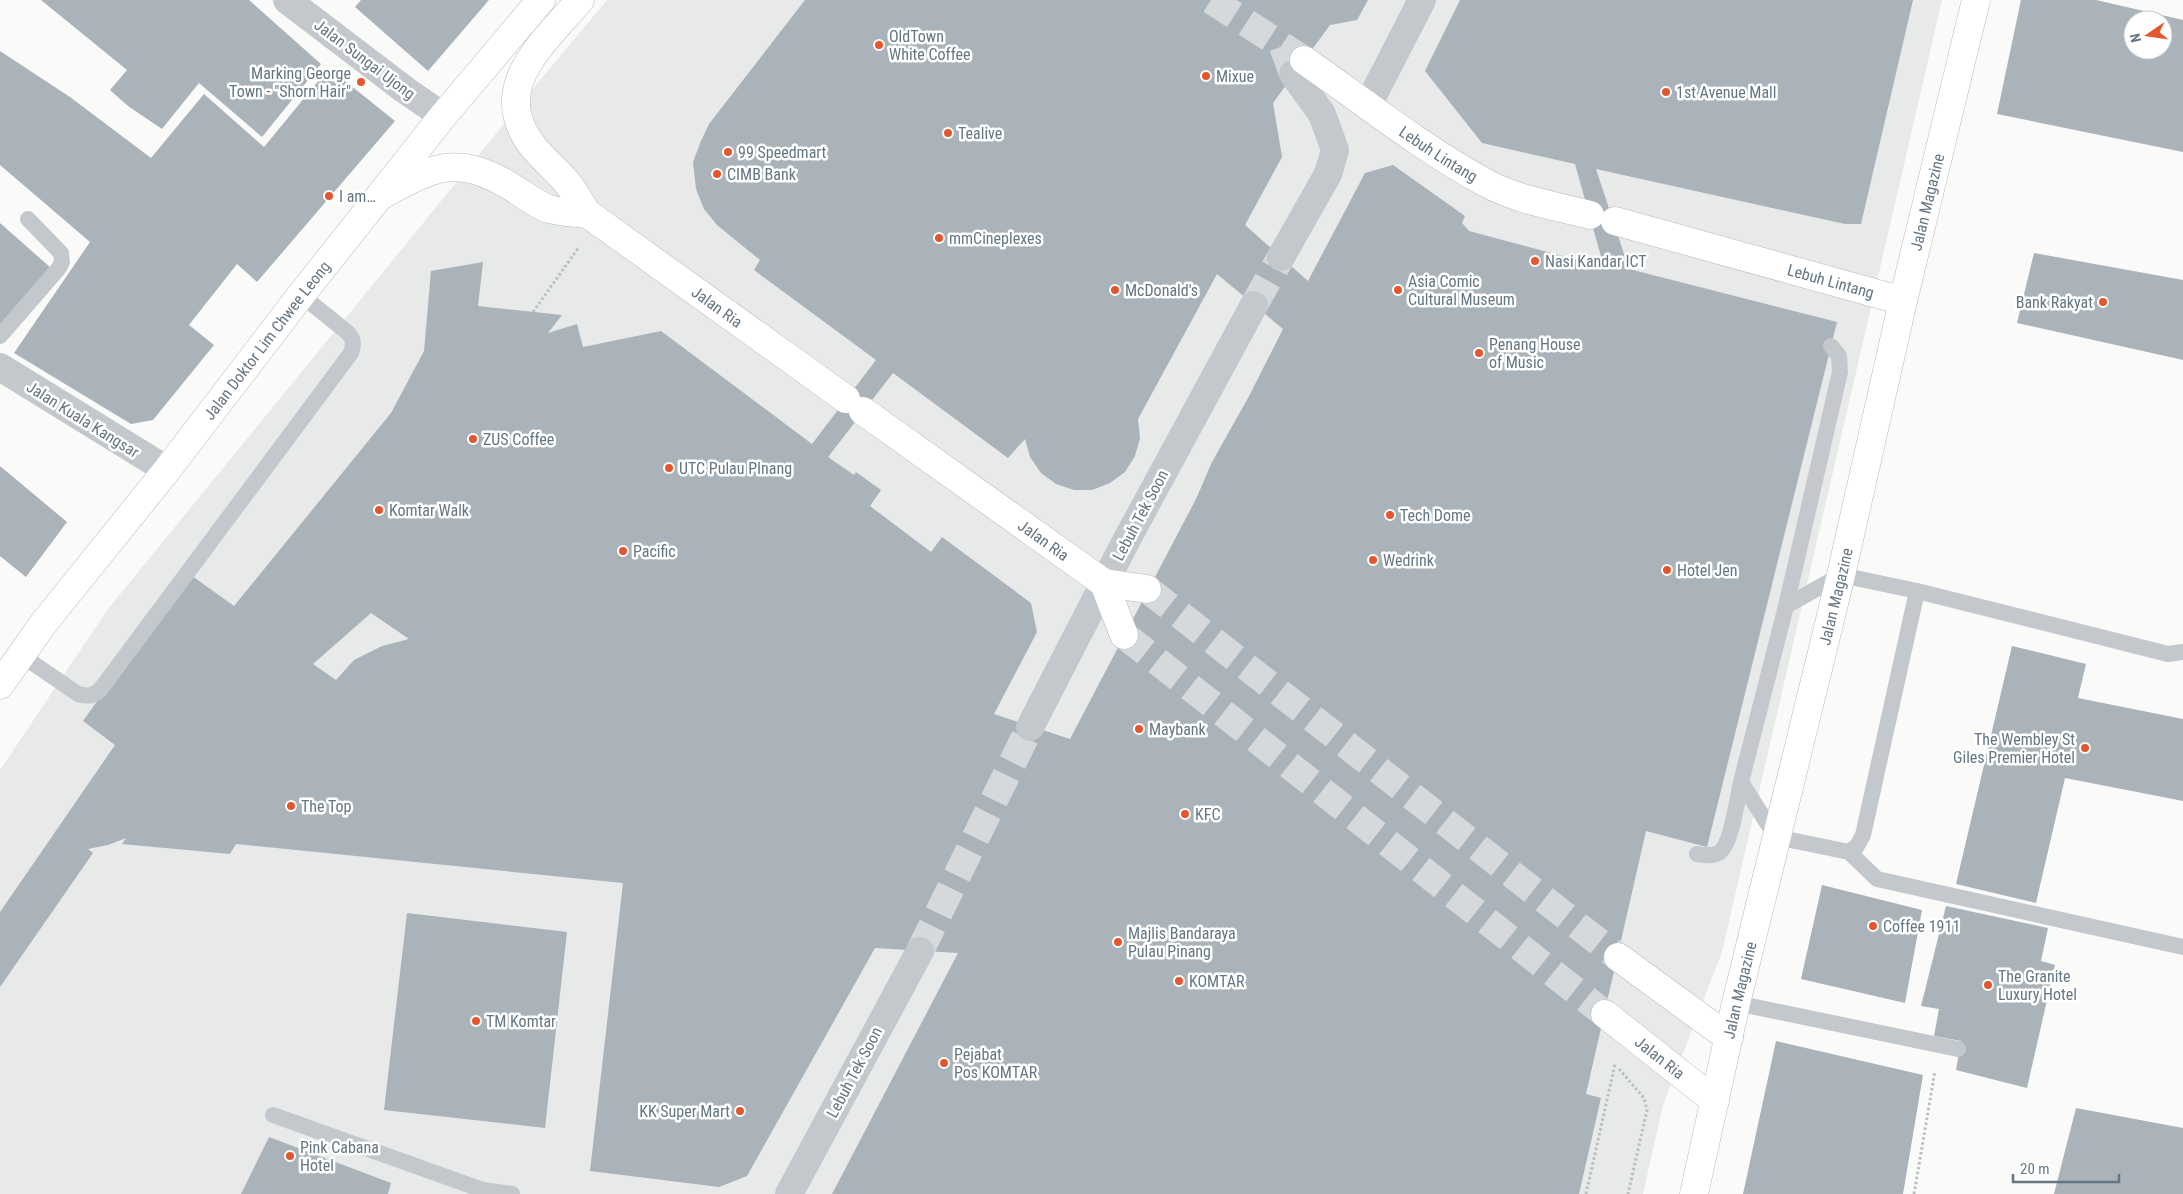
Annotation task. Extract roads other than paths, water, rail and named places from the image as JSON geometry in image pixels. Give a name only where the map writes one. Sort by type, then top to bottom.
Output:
[{"type":"main road","name":"Jalan Doktor Lim Chwee Leong","points":[[0,685],[43,624],[166,470],[301,295],[443,116],[540,0]]},
{"type":"main road","name":"Jalan Ria","points":[[580,0],[530,60],[518,80],[515,94],[519,121],[524,134],[535,149],[569,185],[592,218],[1104,583],[1148,589]]},
{"type":"main road","name":"Jalan Magazine","points":[[1694,1194],[1716,1101],[1736,1003],[1841,575],[1903,301],[1976,0]]},
{"type":"main road","name":"Lebuh Lintang","points":[[1299,67],[1368,106],[1421,142],[1489,184],[1535,201],[1903,301]]},
{"type":"main road","name":"Jalan Ria","points":[[382,194],[414,177],[435,170],[458,166],[478,169],[497,178],[548,209],[592,218]]},
{"type":"main road","points":[[1104,583],[1124,635]]},
{"type":"main road","points":[[1618,957],[1729,1038]]},
{"type":"main road","name":"Jalan Ria","points":[[1610,1018],[1716,1101]]},
{"type":"street","name":"Jalan Sungai Ujong","points":[[287,0],[405,90],[443,116]]},
{"type":"street","points":[[1368,106],[1422,0]]},
{"type":"street","points":[[1281,256],[1328,174],[1335,150],[1322,114],[1299,67]]},
{"type":"street","name":"Lebuh Tek Soon","points":[[1030,727],[1104,583],[1254,304]]},
{"type":"street","name":"Jalan Kuala Kangsar","points":[[0,367],[166,470]]},
{"type":"street","name":"Lebuh Tek Soon","points":[[789,1194],[920,951]]},
{"type":"lane","points":[[0,336],[59,268],[62,262],[61,253],[28,219]]},
{"type":"lane","points":[[21,655],[78,694],[86,697],[94,695],[100,690],[354,346],[352,338],[347,332],[301,295]]},
{"type":"lane","points":[[1697,854],[1709,856],[1719,854],[1727,844],[1786,606],[1840,372],[1839,356],[1831,346]]},
{"type":"lane","points":[[1786,606],[1841,575],[1917,591],[2168,654],[2183,652]]},
{"type":"lane","points":[[1853,849],[1863,835],[1917,591]]},
{"type":"lane","points":[[1741,782],[1776,837],[1853,849],[1877,879],[2183,947]]},
{"type":"lane","points":[[1736,1003],[1958,1049]]},
{"type":"lane","points":[[273,1115],[483,1190],[512,1194]]},
{"type":"tunnel","points":[[1211,0],[1304,60]]},
{"type":"tunnel","points":[[1283,46],[1293,74]]},
{"type":"tunnel","points":[[1254,305],[1281,257]]},
{"type":"tunnel","points":[[1147,589],[1618,957]]},
{"type":"tunnel","points":[[1124,635],[1605,1014]]},
{"type":"tunnel","points":[[920,951],[1030,727]]},
{"type":"place","name":"OldTown White Coffee","points":[[879,45]]},
{"type":"place","name":"Mixue","points":[[1206,76]]},
{"type":"place","name":"Marking George Town - \"Shorn Hair\"","points":[[361,82]]},
{"type":"place","name":"1st Avenue Mall","points":[[1666,92]]},
{"type":"place","name":"Tealive","points":[[948,133]]},
{"type":"place","name":"99 Speedmart","points":[[728,152]]},
{"type":"place","name":"CIMB Bank","points":[[717,174]]},
{"type":"place","name":"I am…","points":[[329,196]]},
{"type":"place","name":"mmCineplexes","points":[[939,238]]},
{"type":"place","name":"Nasi Kandar ICT","points":[[1535,261]]},
{"type":"place","name":"McDonald's","points":[[1115,290]]},
{"type":"place","name":"Asia Comic Cultural Museum","points":[[1398,290]]},
{"type":"place","name":"Bank Rakyat","points":[[2103,302]]},
{"type":"place","name":"Penang House of Music","points":[[1479,353]]},
{"type":"place","name":"ZUS Coffee","points":[[473,439]]},
{"type":"place","name":"UTC Pulau PInang","points":[[669,468]]},
{"type":"place","name":"Komtar Walk","points":[[379,510]]},
{"type":"place","name":"Tech Dome","points":[[1390,515]]},
{"type":"place","name":"Pacific","points":[[623,551]]},
{"type":"place","name":"Wedrink","points":[[1373,560]]},
{"type":"place","name":"Hotel Jen","points":[[1667,570]]},
{"type":"place","name":"Maybank","points":[[1139,729]]},
{"type":"place","name":"The Wembley St Giles Premier Hotel","points":[[2085,748]]},
{"type":"place","name":"The Top","points":[[291,806]]},
{"type":"place","name":"KFC","points":[[1185,814]]},
{"type":"place","name":"Coffee 1911","points":[[1873,926]]},
{"type":"place","name":"Majlis Bandaraya Pulau Pinang","points":[[1118,942]]},
{"type":"place","name":"KOMTAR","points":[[1179,981]]},
{"type":"place","name":"The Granite Luxury Hotel","points":[[1988,985]]},
{"type":"place","name":"TM Komtar","points":[[476,1021]]},
{"type":"place","name":"Pejabat Pos KOMTAR","points":[[944,1063]]},
{"type":"place","name":"KK Super Mart","points":[[740,1111]]},
{"type":"place","name":"Pink Cabana Hotel","points":[[290,1156]]}]
